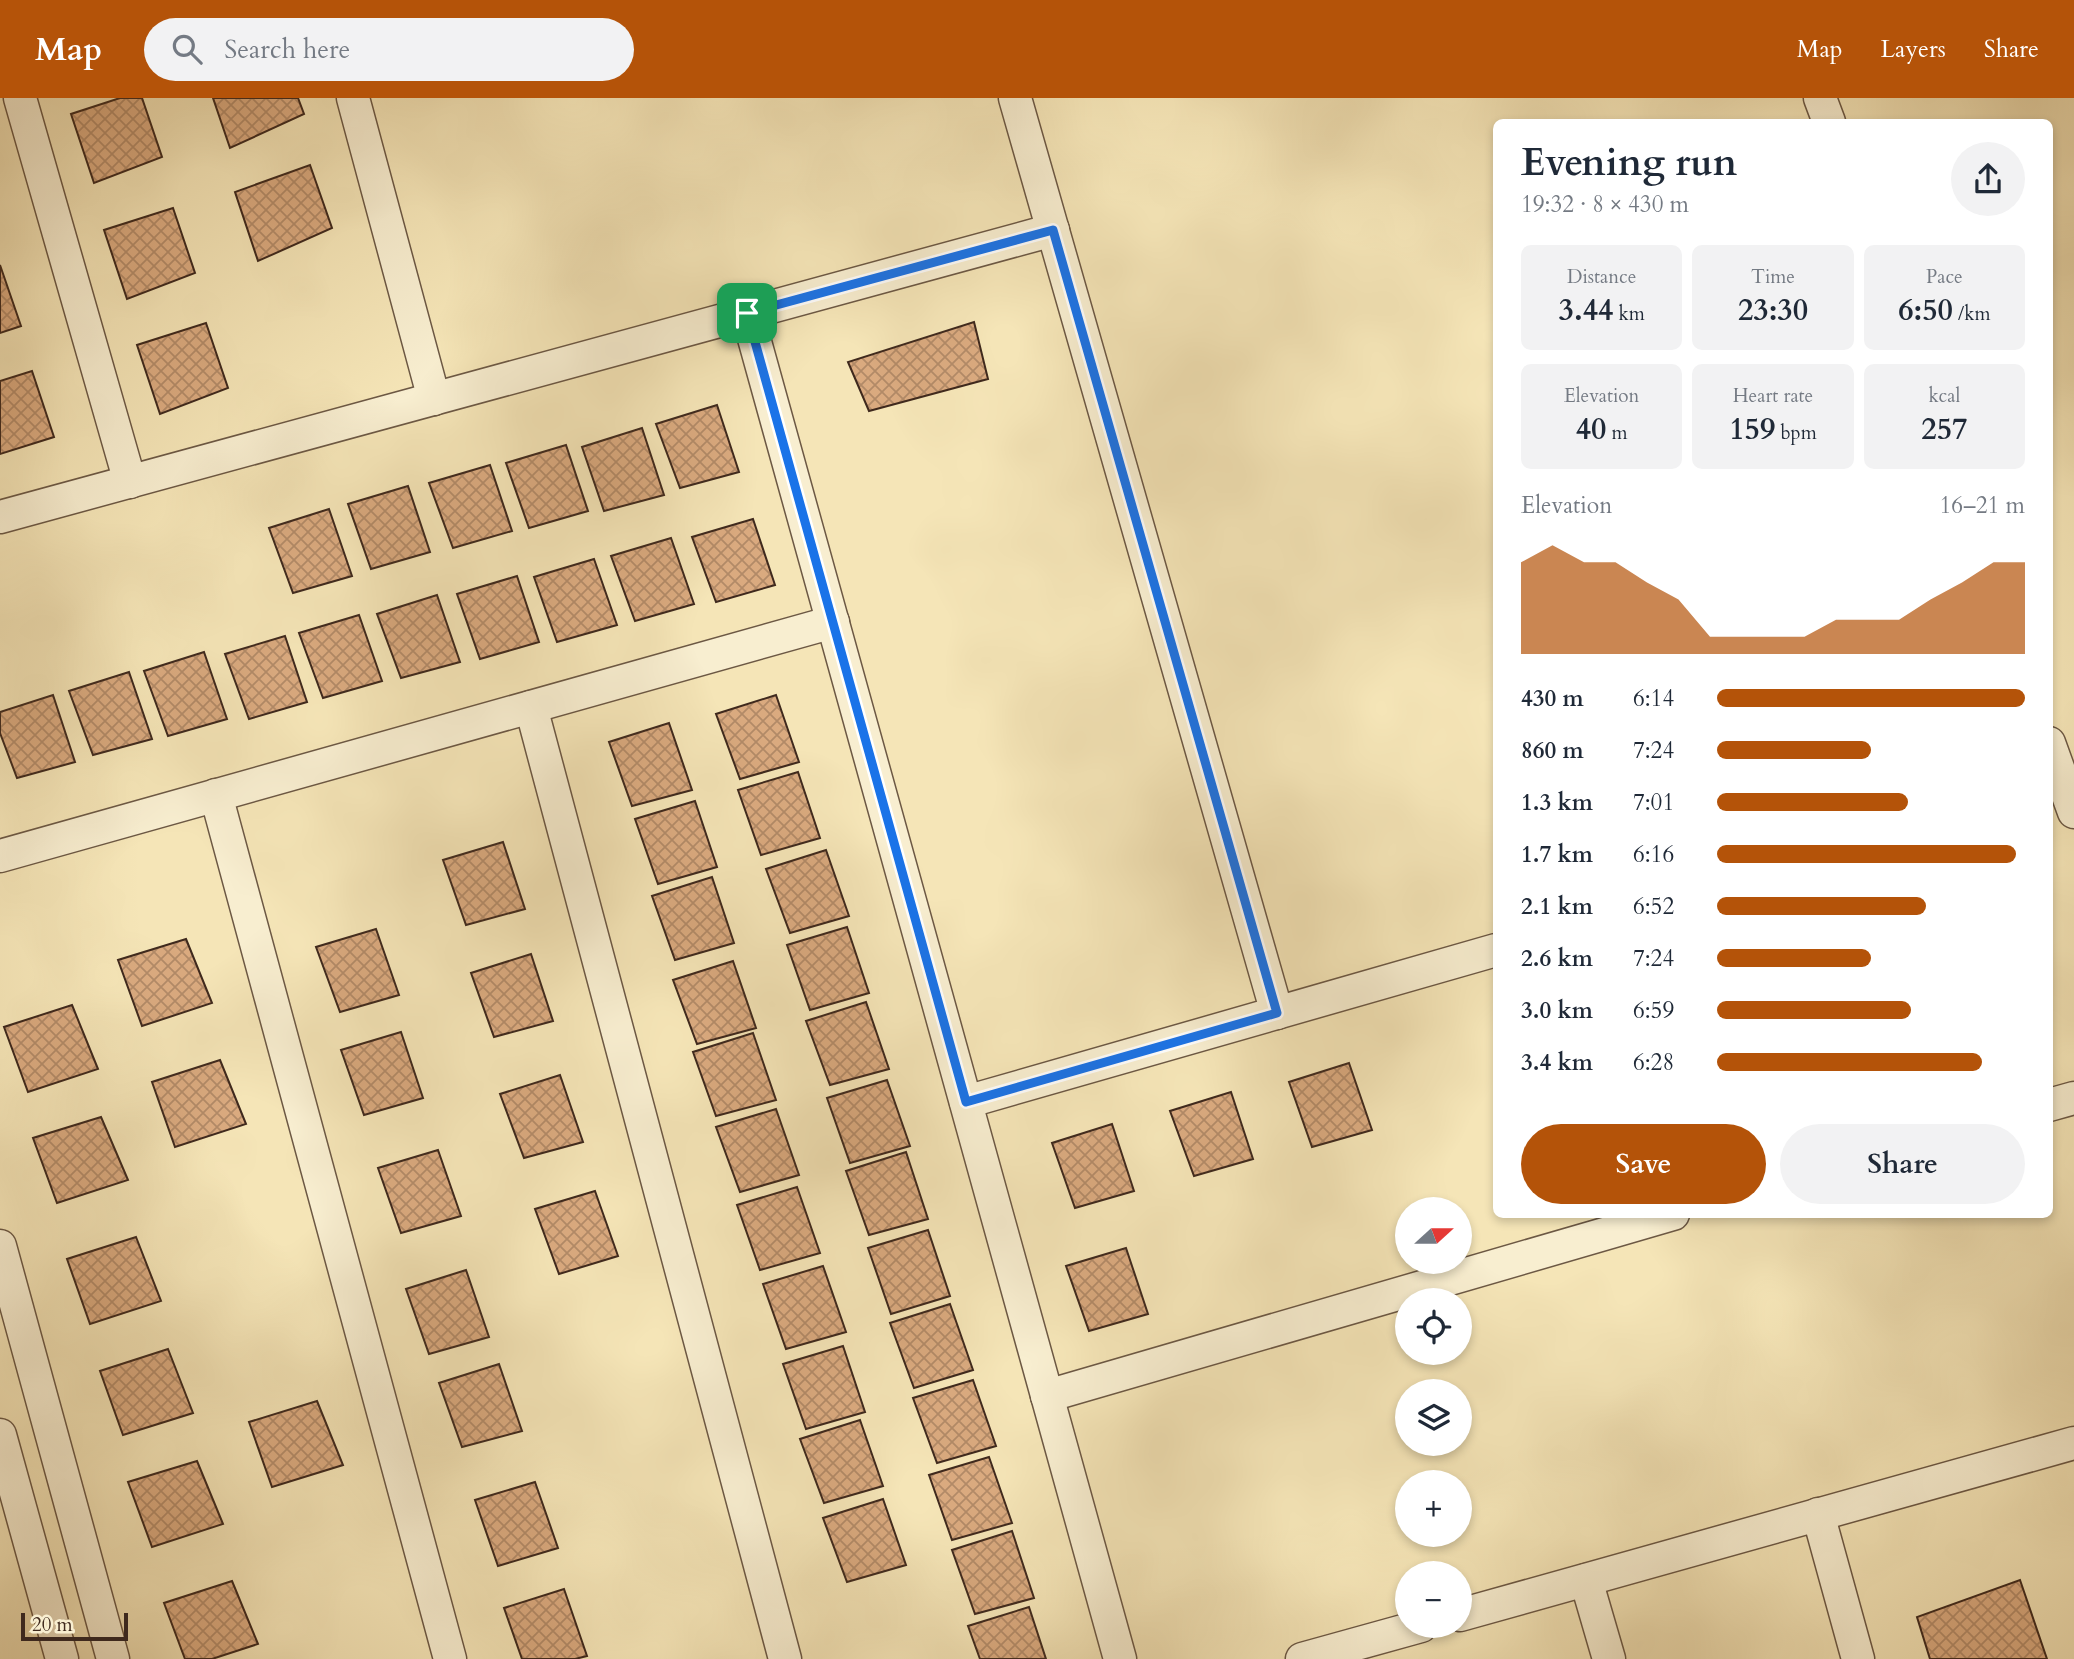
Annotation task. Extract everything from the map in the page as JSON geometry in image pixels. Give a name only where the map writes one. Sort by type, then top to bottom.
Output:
[{"type":"street","points":[[20,98],[130,482]]},
{"type":"street","points":[[353,98],[435,399]]},
{"type":"street","points":[[1016,98],[1277,1013]]},
{"type":"street","points":[[1820,98],[1828,119]]},
{"type":"street","points":[[0,517],[1053,230]]},
{"type":"street","points":[[747,313],[1120,1659]]},
{"type":"street","points":[[0,856],[833,622]]},
{"type":"street","points":[[531,707],[785,1659]]},
{"type":"street","points":[[2053,758],[2063,797]]},
{"type":"street","points":[[216,795],[450,1659]]},
{"type":"street","points":[[966,1102],[1493,951]]},
{"type":"street","points":[[2053,1104],[2074,1098]]},
{"type":"street","points":[[1047,1396],[1659,1218]]},
{"type":"street","points":[[0,1246],[113,1659]]},
{"type":"street","points":[[0,1435],[10,1509],[62,1659]]},
{"type":"street","points":[[1472,1612],[2074,1443]]},
{"type":"street","points":[[1818,1514],[1858,1659]]},
{"type":"street","points":[[1587,1580],[1609,1659]]},
{"type":"street","points":[[1302,1659],[1361,1651],[1395,1637]]},
{"type":"building","points":[[120,98],[142,98],[162,157],[94,183],[71,114]]},
{"type":"building","points":[[213,98],[298,98],[304,114],[230,148]]},
{"type":"building","points":[[310,165],[332,228],[258,261],[235,192]]},
{"type":"building","points":[[173,208],[195,273],[127,299],[104,230]]},
{"type":"building","points":[[0,265],[21,326],[0,333]]},
{"type":"building","points":[[974,322],[988,379],[869,411],[848,362]]},
{"type":"building","points":[[206,323],[228,388],[160,414],[137,345]]},
{"type":"building","points":[[32,371],[54,437],[0,454],[0,381]]},
{"type":"building","points":[[717,405],[739,472],[680,488],[656,424]]},
{"type":"building","points":[[642,428],[664,495],[604,511],[582,447]]},
{"type":"building","points":[[566,445],[588,511],[529,528],[506,463]]},
{"type":"building","points":[[490,465],[512,531],[453,548],[429,483]]},
{"type":"building","points":[[408,486],[430,552],[371,569],[348,504]]},
{"type":"building","points":[[329,509],[352,576],[293,593],[269,528]]},
{"type":"building","points":[[753,519],[775,585],[716,602],[692,537]]},
{"type":"building","points":[[671,538],[694,604],[635,621],[611,556]]},
{"type":"building","points":[[594,559],[617,625],[557,642],[534,577]]},
{"type":"building","points":[[517,576],[539,642],[480,659],[457,594]]},
{"type":"building","points":[[437,595],[460,662],[401,678],[377,614]]},
{"type":"building","points":[[359,615],[382,681],[323,698],[299,633]]},
{"type":"building","points":[[285,636],[307,702],[249,719],[225,654]]},
{"type":"building","points":[[204,652],[227,719],[168,736],[144,671]]},
{"type":"building","points":[[129,672],[152,739],[93,755],[69,691]]},
{"type":"building","points":[[53,695],[75,762],[17,778],[0,733],[0,712]]},
{"type":"building","points":[[776,695],[799,762],[740,779],[716,714]]},
{"type":"building","points":[[669,723],[692,790],[632,806],[609,742]]},
{"type":"building","points":[[798,772],[820,838],[761,855],[738,790]]},
{"type":"building","points":[[695,801],[717,867],[658,884],[635,819]]},
{"type":"building","points":[[503,842],[525,909],[466,925],[443,860]]},
{"type":"building","points":[[826,850],[849,916],[790,933],[766,869]]},
{"type":"building","points":[[712,877],[734,943],[675,960],[652,896]]},
{"type":"building","points":[[847,927],[869,993],[810,1010],[787,945]]},
{"type":"building","points":[[376,929],[399,995],[340,1012],[316,947]]},
{"type":"building","points":[[186,939],[212,1003],[142,1026],[118,960]]},
{"type":"building","points":[[531,954],[553,1021],[494,1037],[471,973]]},
{"type":"building","points":[[733,961],[756,1028],[697,1044],[673,980]]},
{"type":"building","points":[[866,1002],[889,1069],[830,1085],[806,1021]]},
{"type":"building","points":[[72,1005],[98,1069],[28,1092],[4,1027]]},
{"type":"building","points":[[401,1032],[423,1098],[364,1115],[341,1050]]},
{"type":"building","points":[[753,1033],[776,1100],[716,1116],[693,1052]]},
{"type":"building","points":[[220,1060],[246,1124],[175,1147],[152,1082]]},
{"type":"building","points":[[1349,1063],[1372,1130],[1312,1147],[1289,1082]]},
{"type":"building","points":[[560,1075],[583,1142],[524,1158],[500,1094]]},
{"type":"building","points":[[887,1080],[910,1146],[850,1163],[827,1098]]},
{"type":"building","points":[[1231,1092],[1253,1159],[1194,1176],[1170,1111]]},
{"type":"building","points":[[776,1109],[799,1175],[740,1192],[716,1127]]},
{"type":"building","points":[[101,1117],[128,1180],[57,1203],[33,1138]]},
{"type":"building","points":[[1112,1124],[1134,1191],[1075,1208],[1052,1143]]},
{"type":"building","points":[[438,1150],[461,1216],[401,1233],[378,1168]]},
{"type":"building","points":[[906,1152],[928,1219],[869,1235],[846,1171]]},
{"type":"building","points":[[797,1187],[820,1253],[760,1270],[737,1205]]},
{"type":"building","points":[[595,1191],[618,1256],[559,1274],[535,1209]]},
{"type":"building","points":[[928,1230],[950,1296],[891,1314],[868,1248]]},
{"type":"building","points":[[136,1237],[161,1301],[90,1324],[67,1259]]},
{"type":"building","points":[[1126,1248],[1148,1314],[1089,1331],[1066,1266]]},
{"type":"building","points":[[823,1266],[846,1332],[786,1349],[763,1284]]},
{"type":"building","points":[[466,1270],[489,1337],[429,1354],[406,1289]]},
{"type":"building","points":[[950,1304],[973,1370],[914,1388],[890,1323]]},
{"type":"building","points":[[843,1346],[865,1412],[806,1429],[783,1364]]},
{"type":"building","points":[[168,1349],[193,1413],[123,1435],[100,1371]]},
{"type":"building","points":[[499,1364],[522,1431],[462,1447],[439,1383]]},
{"type":"building","points":[[973,1380],[996,1446],[937,1463],[913,1398]]},
{"type":"building","points":[[317,1401],[343,1465],[272,1487],[249,1422]]},
{"type":"building","points":[[860,1420],[883,1486],[824,1503],[800,1439]]},
{"type":"building","points":[[989,1457],[1012,1523],[952,1540],[929,1475]]},
{"type":"building","points":[[197,1461],[223,1524],[152,1547],[128,1482]]},
{"type":"building","points":[[535,1482],[558,1548],[498,1566],[475,1500]]},
{"type":"building","points":[[883,1499],[906,1565],[847,1582],[823,1518]]},
{"type":"building","points":[[1012,1531],[1034,1598],[975,1614],[952,1550]]},
{"type":"building","points":[[2020,1580],[2047,1659],[1930,1659],[1917,1617]]},
{"type":"building","points":[[232,1581],[258,1644],[212,1659],[185,1659],[164,1603]]},
{"type":"building","points":[[564,1589],[587,1656],[575,1659],[522,1659],[504,1608]]},
{"type":"building","points":[[1029,1607],[1046,1659],[980,1659],[968,1626]]},
{"type":"route","points":[[1053,230],[1277,1013],[966,1102],[747,313],[1053,230]]}]
